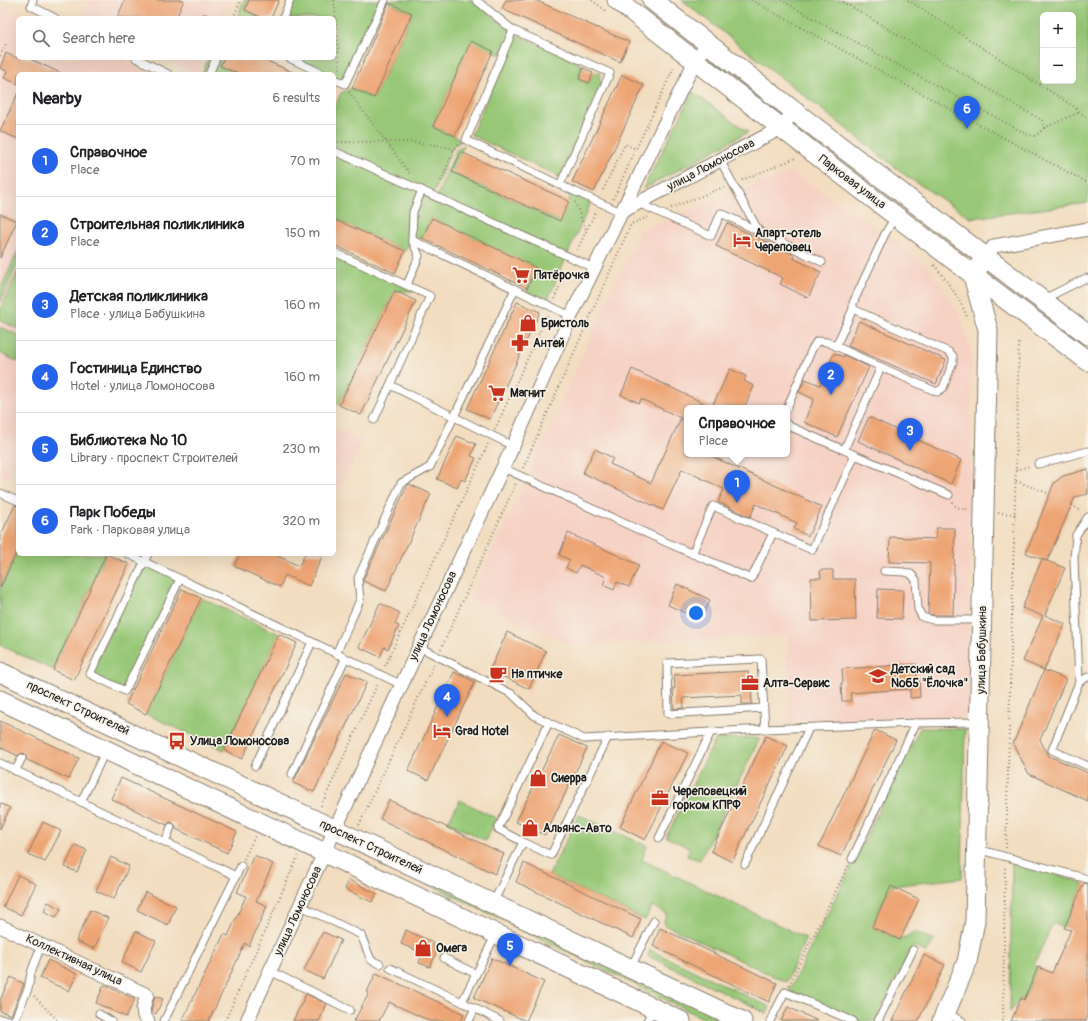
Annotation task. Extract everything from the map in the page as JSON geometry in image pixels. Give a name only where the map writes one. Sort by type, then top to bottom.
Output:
[{"type":"main road","name":"Парковая улица","points":[[617,0],[692,69],[781,128],[974,276],[1088,361]]},
{"type":"main road","name":"Парковая улица","points":[[652,0],[794,111],[1088,335]]},
{"type":"main road","points":[[974,276],[985,257]]},
{"type":"main road","name":"улица Бабушкина","points":[[950,1018],[967,962],[975,921],[988,330],[974,276]]},
{"type":"main road","name":"проспект Строителей","points":[[0,672],[742,1021]]},
{"type":"main road","points":[[0,700],[496,934],[650,1014],[681,1021]]},
{"type":"street","name":"улица Ломоносова","points":[[247,1021],[594,268],[615,210],[692,69],[708,44]]},
{"type":"street","name":"улица Ломоносова","points":[[615,210],[638,203],[781,128],[794,111]]},
{"type":"street","points":[[985,257],[994,246],[1088,229]]},
{"type":"street","name":"Коллективная улица","points":[[0,926],[147,995],[143,1009],[144,1016],[148,1021]]},
{"type":"lane","points":[[33,0],[31,6],[51,16]]},
{"type":"lane","points":[[284,16],[290,0]]},
{"type":"lane","points":[[336,80],[345,84],[385,0]]},
{"type":"lane","points":[[476,0],[513,30],[610,73],[560,185]]},
{"type":"lane","points":[[513,30],[466,140],[615,210]]},
{"type":"lane","points":[[140,60],[164,72]]},
{"type":"lane","points":[[210,72],[215,60]]},
{"type":"lane","points":[[293,60],[319,72]]},
{"type":"lane","points":[[336,151],[594,268]]},
{"type":"lane","points":[[720,160],[758,230]]},
{"type":"lane","points":[[406,285],[420,256],[412,240],[413,212],[422,190]]},
{"type":"lane","points":[[638,203],[711,236],[721,213],[822,262]]},
{"type":"lane","points":[[836,346],[853,309],[853,303],[859,289],[885,234],[896,215]]},
{"type":"lane","points":[[412,240],[572,316]]},
{"type":"lane","points":[[336,253],[430,296],[374,420]]},
{"type":"lane","points":[[1041,300],[1086,278],[1088,280]]},
{"type":"lane","points":[[336,654],[360,600],[358,578],[400,483],[430,467],[515,289]]},
{"type":"lane","points":[[788,405],[812,349],[817,341],[827,342],[937,392],[943,388],[953,362],[954,356],[950,352],[853,309]]},
{"type":"lane","points":[[844,450],[881,367]]},
{"type":"lane","points":[[390,385],[513,446]]},
{"type":"lane","points":[[790,427],[949,495]]},
{"type":"lane","points":[[1038,464],[1088,451]]},
{"type":"lane","points":[[692,554],[713,506],[812,550],[855,455]]},
{"type":"lane","points":[[503,468],[692,554],[751,579],[773,533]]},
{"type":"lane","points":[[1,495],[16,500]]},
{"type":"lane","points":[[1088,517],[1076,535],[1074,559],[1079,682],[1052,750],[1088,766]]},
{"type":"lane","points":[[132,556],[402,685]]},
{"type":"lane","points":[[147,556],[90,674],[125,691],[180,579]]},
{"type":"lane","points":[[884,571],[904,572],[911,574],[916,580],[918,609],[922,616],[933,620],[982,620]]},
{"type":"lane","points":[[255,766],[312,642]]},
{"type":"lane","points":[[419,647],[512,694],[535,716],[584,740],[766,729],[980,722]]},
{"type":"lane","points":[[292,774],[345,658]]},
{"type":"lane","points":[[764,708],[668,714],[667,663],[760,660],[766,729]]},
{"type":"lane","points":[[1079,682],[1088,677]]},
{"type":"lane","points":[[549,722],[498,829],[552,855],[608,738]]},
{"type":"lane","points":[[852,859],[916,723]]},
{"type":"lane","points":[[745,864],[809,728]]},
{"type":"lane","points":[[659,838],[711,732]]},
{"type":"lane","points":[[81,802],[106,750]]},
{"type":"lane","points":[[15,770],[22,758]]},
{"type":"lane","points":[[0,763],[236,876]]},
{"type":"lane","points":[[165,842],[171,827]]},
{"type":"lane","points":[[492,904],[523,842]]},
{"type":"lane","points":[[977,849],[1088,880]]},
{"type":"lane","points":[[164,1021],[241,866]]},
{"type":"lane","points":[[301,906],[361,935],[371,960],[380,964]]},
{"type":"lane","points":[[631,969],[654,921]]},
{"type":"lane","points":[[462,1002],[496,934]]},
{"type":"lane","points":[[0,1019],[14,1021],[28,989],[31,973],[41,945]]},
{"type":"lane","points":[[878,1021],[913,950]]},
{"type":"lane","points":[[444,958],[476,974]]},
{"type":"lane","points":[[390,968],[500,1021]]},
{"type":"lane","points":[[270,971],[350,1010]]},
{"type":"lane","points":[[770,1021],[785,992],[853,1021]]},
{"type":"lane","points":[[469,1021],[475,1008]]},
{"type":"lane","points":[[99,1014],[111,1021]]},
{"type":"path","points":[[234,16],[241,0]]},
{"type":"path","points":[[334,0],[335,16]]},
{"type":"path","points":[[751,0],[1088,183]]},
{"type":"path","points":[[781,0],[920,78],[974,105],[1028,135],[1036,136],[1044,128],[1080,112]]},
{"type":"path","points":[[840,0],[1042,120],[1044,128]]},
{"type":"path","points":[[908,0],[1073,106],[1088,119]]},
{"type":"path","points":[[336,23],[341,82],[422,190]]},
{"type":"path","points":[[0,56],[6,44]]},
{"type":"path","points":[[615,210],[636,149],[675,65],[692,69]]},
{"type":"path","points":[[441,181],[454,149],[466,140]]},
{"type":"path","points":[[336,142],[436,144],[454,149]]},
{"type":"path","points":[[603,190],[624,144],[636,149]]},
{"type":"path","points":[[353,838],[438,657],[632,224],[796,158],[790,154]]},
{"type":"path","points":[[571,190],[586,231]]},
{"type":"path","points":[[314,820],[600,203]]},
{"type":"path","points":[[933,264],[963,305],[968,319]]},
{"type":"path","points":[[1003,1021],[1019,343]]},
{"type":"path","points":[[1016,470],[1038,464]]},
{"type":"path","points":[[1016,481],[1050,494]]},
{"type":"path","points":[[1072,505],[1083,511]]},
{"type":"path","points":[[241,866],[256,834]]},
{"type":"path","points":[[225,1021],[303,843]]},
{"type":"path","points":[[785,992],[852,859]]},
{"type":"path","points":[[28,989],[58,1021]]},
{"type":"shaded area","points":[[89,0],[231,0],[224,16],[81,16]]},
{"type":"shaded area","points":[[6,6],[27,16],[16,16],[16,60],[121,60],[148,72],[16,72],[16,460],[7,479],[0,476],[0,11]]},
{"type":"shaded area","points":[[165,60],[204,60],[199,72],[192,72]]},
{"type":"shaded area","points":[[792,172],[885,234],[929,268],[961,317],[972,355],[968,716],[789,722],[787,636],[570,645],[469,599],[526,479],[634,241],[640,231],[731,194]]},
{"type":"shaded area","points":[[336,429],[362,441],[336,496]]},
{"type":"green space","points":[[244,0],[249,0],[245,10],[258,16],[238,16]]},
{"type":"green space","points":[[293,0],[382,0],[345,82],[336,78],[336,72],[324,72],[297,60],[336,60],[336,16],[286,16]]},
{"type":"green space","points":[[389,0],[473,0],[511,31],[501,55],[471,42],[433,126],[455,136],[461,141],[453,146],[432,197],[436,199],[456,150],[464,145],[452,173],[559,221],[572,193],[591,202],[547,301],[526,292],[536,268],[432,218],[422,238],[411,240],[405,251],[336,220],[336,104],[341,93],[352,88],[374,98],[412,13],[389,3]]},
{"type":"green space","points":[[682,0],[1088,0],[1088,203],[971,218],[908,177]]},
{"type":"green space","points":[[516,34],[583,65],[579,79],[589,83],[593,73],[596,72],[601,74],[599,79],[602,82],[560,177],[471,135]]},
{"type":"green space","points":[[207,60],[223,60],[220,66],[234,72],[203,72]]},
{"type":"green space","points":[[715,60],[774,105],[770,111],[711,65]]},
{"type":"green space","points":[[693,92],[748,132],[643,189]]},
{"type":"green space","points":[[16,255],[16,267],[0,302],[0,290]]},
{"type":"green space","points":[[336,255],[415,291],[395,291],[339,405],[336,403]]},
{"type":"green space","points":[[16,275],[16,328],[0,320],[0,309]]},
{"type":"green space","points":[[0,327],[16,334],[16,361],[0,353]]},
{"type":"green space","points":[[16,553],[16,556],[105,556],[53,670],[0,645],[0,588]]},
{"type":"green space","points":[[144,562],[180,579],[125,691],[90,674]]},
{"type":"green space","points":[[201,598],[279,634],[224,750],[146,714]]},
{"type":"green space","points":[[920,728],[965,729],[962,878],[891,886],[872,927],[900,940],[915,932],[934,940],[927,952],[912,947],[875,1021],[859,1021],[789,991]]},
{"type":"green space","points":[[760,738],[700,860],[687,856],[690,848],[666,837],[716,739]]},
{"type":"green space","points":[[460,800],[496,818],[486,841],[448,822]]},
{"type":"green space","points":[[579,815],[647,846],[642,860],[806,938],[786,982],[663,924],[667,914],[652,906],[645,920],[549,875]]},
{"type":"green space","points":[[345,843],[734,1021],[709,1021]]},
{"type":"green space","points":[[1012,863],[1082,882],[1082,888],[1064,928],[1053,923],[1034,965],[1038,967],[1024,1000],[1021,998],[1010,1012]]},
{"type":"green space","points":[[650,950],[770,1007],[767,1013],[648,956]]},
{"type":"building","points":[[125,0],[184,0],[177,16],[118,16]]},
{"type":"building","points":[[249,0],[279,0],[272,16],[258,16],[245,10]]},
{"type":"building","points":[[506,0],[535,0],[629,42],[620,62],[502,9]]},
{"type":"building","points":[[389,3],[412,13],[374,98],[352,88]]},
{"type":"building","points":[[471,41],[493,51],[455,136],[433,126]]},
{"type":"building","points":[[6,53],[16,58],[16,60],[32,60],[59,72],[16,72],[16,83],[4,78],[7,71],[0,68]]},
{"type":"building","points":[[223,60],[265,60],[292,72],[234,72],[220,66]]},
{"type":"building","points":[[583,68],[593,73],[589,83],[579,79]]},
{"type":"building","points":[[622,75],[644,85],[594,192],[572,182]]},
{"type":"building","points":[[16,97],[16,138],[0,131]]},
{"type":"building","points":[[461,152],[569,201],[560,221],[452,172]]},
{"type":"building","points":[[0,214],[16,221],[16,223],[0,258]]},
{"type":"building","points":[[432,218],[537,268],[527,288],[422,238]]},
{"type":"building","points":[[336,220],[405,251],[395,273],[336,246]]},
{"type":"building","points":[[727,223],[794,255],[793,258],[821,272],[808,298],[780,284],[783,278],[716,246]]},
{"type":"building","points":[[395,291],[416,301],[361,415],[339,405]]},
{"type":"building","points":[[517,302],[540,312],[490,419],[467,409]]},
{"type":"building","points":[[859,321],[946,360],[936,384],[848,346]]},
{"type":"building","points":[[834,353],[843,357],[844,355],[869,367],[837,437],[804,422],[814,399],[799,392],[805,379],[820,385]]},
{"type":"building","points":[[632,369],[708,405],[684,405],[684,457],[714,457],[822,507],[808,536],[794,529],[797,523],[756,504],[750,517],[718,502],[724,489],[682,469],[663,510],[583,473],[595,449],[613,458],[610,464],[651,483],[681,418],[641,399],[639,403],[621,395]]},
{"type":"building","points":[[730,369],[746,376],[744,381],[754,386],[745,405],[713,405]]},
{"type":"building","points":[[869,417],[961,460],[951,484],[858,441]]},
{"type":"building","points":[[457,436],[476,444],[471,456],[476,458],[465,481],[461,479],[457,488],[437,479]]},
{"type":"building","points":[[1088,469],[1088,494],[1075,497],[1047,561],[1026,553],[1054,483],[1063,476]]},
{"type":"building","points":[[409,484],[431,494],[386,591],[363,580]]},
{"type":"building","points":[[16,505],[16,553],[0,588],[0,537]]},
{"type":"building","points":[[936,528],[955,528],[953,615],[928,614],[930,563],[889,562],[890,537],[936,539]]},
{"type":"building","points":[[568,533],[639,565],[629,587],[617,582],[614,590],[603,585],[606,577],[580,565],[576,573],[566,568],[570,560],[559,555]]},
{"type":"building","points":[[105,556],[111,556],[129,564],[74,680],[53,670]]},
{"type":"building","points":[[239,556],[278,556],[299,566],[304,556],[322,556],[309,586],[285,575],[280,587],[234,566]]},
{"type":"building","points":[[1042,559],[1065,568],[1045,615],[1065,624],[1044,670],[1023,661],[1043,616],[1022,608]]},
{"type":"building","points":[[820,570],[833,570],[833,579],[855,579],[856,620],[812,621],[811,578],[821,578]]},
{"type":"building","points":[[677,584],[710,600],[701,620],[668,605]]},
{"type":"building","points":[[182,589],[201,598],[146,714],[126,704]]},
{"type":"building","points":[[878,589],[903,590],[902,619],[877,618]]},
{"type":"building","points":[[380,603],[400,613],[395,624],[399,626],[388,649],[384,647],[380,657],[359,647]]},
{"type":"building","points":[[507,632],[546,651],[529,689],[490,670]]},
{"type":"building","points":[[279,634],[297,643],[242,759],[224,750]]},
{"type":"building","points":[[916,664],[917,679],[919,678],[920,697],[910,698],[910,689],[850,693],[851,701],[842,701],[842,669]]},
{"type":"building","points":[[1044,670],[1066,679],[1040,740],[1049,756],[1088,773],[1088,801],[1029,774],[1013,744]]},
{"type":"building","points":[[748,671],[749,683],[751,683],[752,704],[742,704],[742,695],[683,698],[684,708],[674,709],[674,675]]},
{"type":"building","points":[[454,672],[475,682],[428,780],[408,771]]},
{"type":"building","points":[[346,673],[367,682],[314,792],[293,783]]},
{"type":"building","points":[[0,721],[79,758],[69,779],[27,760],[24,753],[18,756],[0,747]]},
{"type":"building","points":[[875,730],[896,740],[841,856],[819,846]]},
{"type":"building","points":[[559,735],[587,748],[545,835],[516,822]]},
{"type":"building","points":[[766,736],[788,746],[732,862],[711,851]]},
{"type":"building","points":[[661,741],[688,753],[645,840],[620,827]]},
{"type":"building","points":[[121,778],[237,832],[227,853],[176,829],[176,826],[173,823],[170,822],[167,825],[111,799]]},
{"type":"building","points":[[389,800],[504,854],[495,874],[380,819]]},
{"type":"building","points":[[0,803],[10,808],[0,829]]},
{"type":"building","points":[[43,822],[61,831],[45,862],[28,854]]},
{"type":"building","points":[[75,845],[87,850],[77,872],[65,867]]},
{"type":"building","points":[[254,855],[273,864],[256,901],[267,906],[249,946],[245,943],[209,1021],[182,1021],[224,934],[228,936],[246,896],[237,892]]},
{"type":"building","points":[[111,857],[129,866],[114,899],[96,891]]},
{"type":"building","points":[[524,863],[641,919],[633,938],[516,882]]},
{"type":"building","points":[[18,875],[36,884],[21,915],[3,907]]},
{"type":"building","points":[[349,880],[377,894],[372,902],[345,889]]},
{"type":"building","points":[[1084,883],[1088,884],[1088,1015],[1086,1021],[1011,1021],[1021,998],[1024,1000],[1038,967],[1052,973],[1071,930],[1064,928]]},
{"type":"building","points":[[891,886],[919,899],[900,940],[872,927]]},
{"type":"building","points":[[145,892],[176,906],[168,925],[137,910]]},
{"type":"building","points":[[48,902],[61,909],[56,917],[44,911]]},
{"type":"building","points":[[90,910],[108,918],[94,949],[76,941]]},
{"type":"building","points":[[660,928],[777,983],[769,1002],[653,946]]},
{"type":"building","name":"Омега","points":[[406,930],[432,942],[436,954],[430,967],[419,963],[423,953],[401,944]]},
{"type":"building","points":[[136,931],[156,941],[141,972],[122,962]]},
{"type":"building","points":[[323,932],[341,940],[323,979],[304,970]]},
{"type":"building","points":[[924,955],[945,965],[918,1021],[892,1021]]},
{"type":"building","points":[[492,958],[544,982],[526,1021],[474,998]]},
{"type":"building","points":[[48,960],[77,974],[69,991],[40,978]]},
{"type":"building","points":[[376,973],[464,1014],[461,1021],[430,1021],[389,1002],[379,1021],[354,1021],[369,993],[367,992]]},
{"type":"building","points":[[11,977],[24,984],[11,1015],[0,1011],[0,1000]]},
{"type":"building","points":[[104,985],[135,999],[126,1017],[96,1003]]},
{"type":"building","points":[[306,994],[327,1004],[319,1021],[293,1021]]},
{"type":"building","points":[[155,996],[163,999],[156,1014],[151,1010]]},
{"type":"building","points":[[788,1007],[818,1021],[781,1021]]},
{"type":"place","name":"Парк Победы","points":[[967,129]]},
{"type":"place","name":"Апарт-отель Череповец","points":[[742,240]]},
{"type":"place","name":"Пятёрочка","points":[[521,275]]},
{"type":"place","name":"Бристоль","points":[[528,323]]},
{"type":"place","name":"Антей","points":[[520,343]]},
{"type":"place","name":"Магнит","points":[[497,393]]},
{"type":"place","name":"Строительная поликлиника","points":[[831,395]]},
{"type":"place","name":"Детская поликлиника","points":[[910,451]]},
{"type":"place","name":"Справочное","points":[[737,503]]},
{"type":"place","name":"На птичке","points":[[498,674]]},
{"type":"place","name":"Детский сад №65 \"Ёлочка\"","points":[[878,676]]},
{"type":"place","name":"Алта-Сервис","points":[[750,683]]},
{"type":"place","name":"Гостиница Единство","points":[[447,717]]},
{"type":"place","name":"Grad Hotel","points":[[442,731]]},
{"type":"place","name":"Улица Ломоносова","points":[[177,741]]},
{"type":"place","name":"Сиерра","points":[[538,778]]},
{"type":"place","name":"Череповецкий горком КПРФ","points":[[660,798]]},
{"type":"place","name":"Альянс-Авто","points":[[530,828]]},
{"type":"place","name":"Омега","points":[[423,948]]},
{"type":"place","name":"Библиотека № 10","points":[[510,966]]}]
